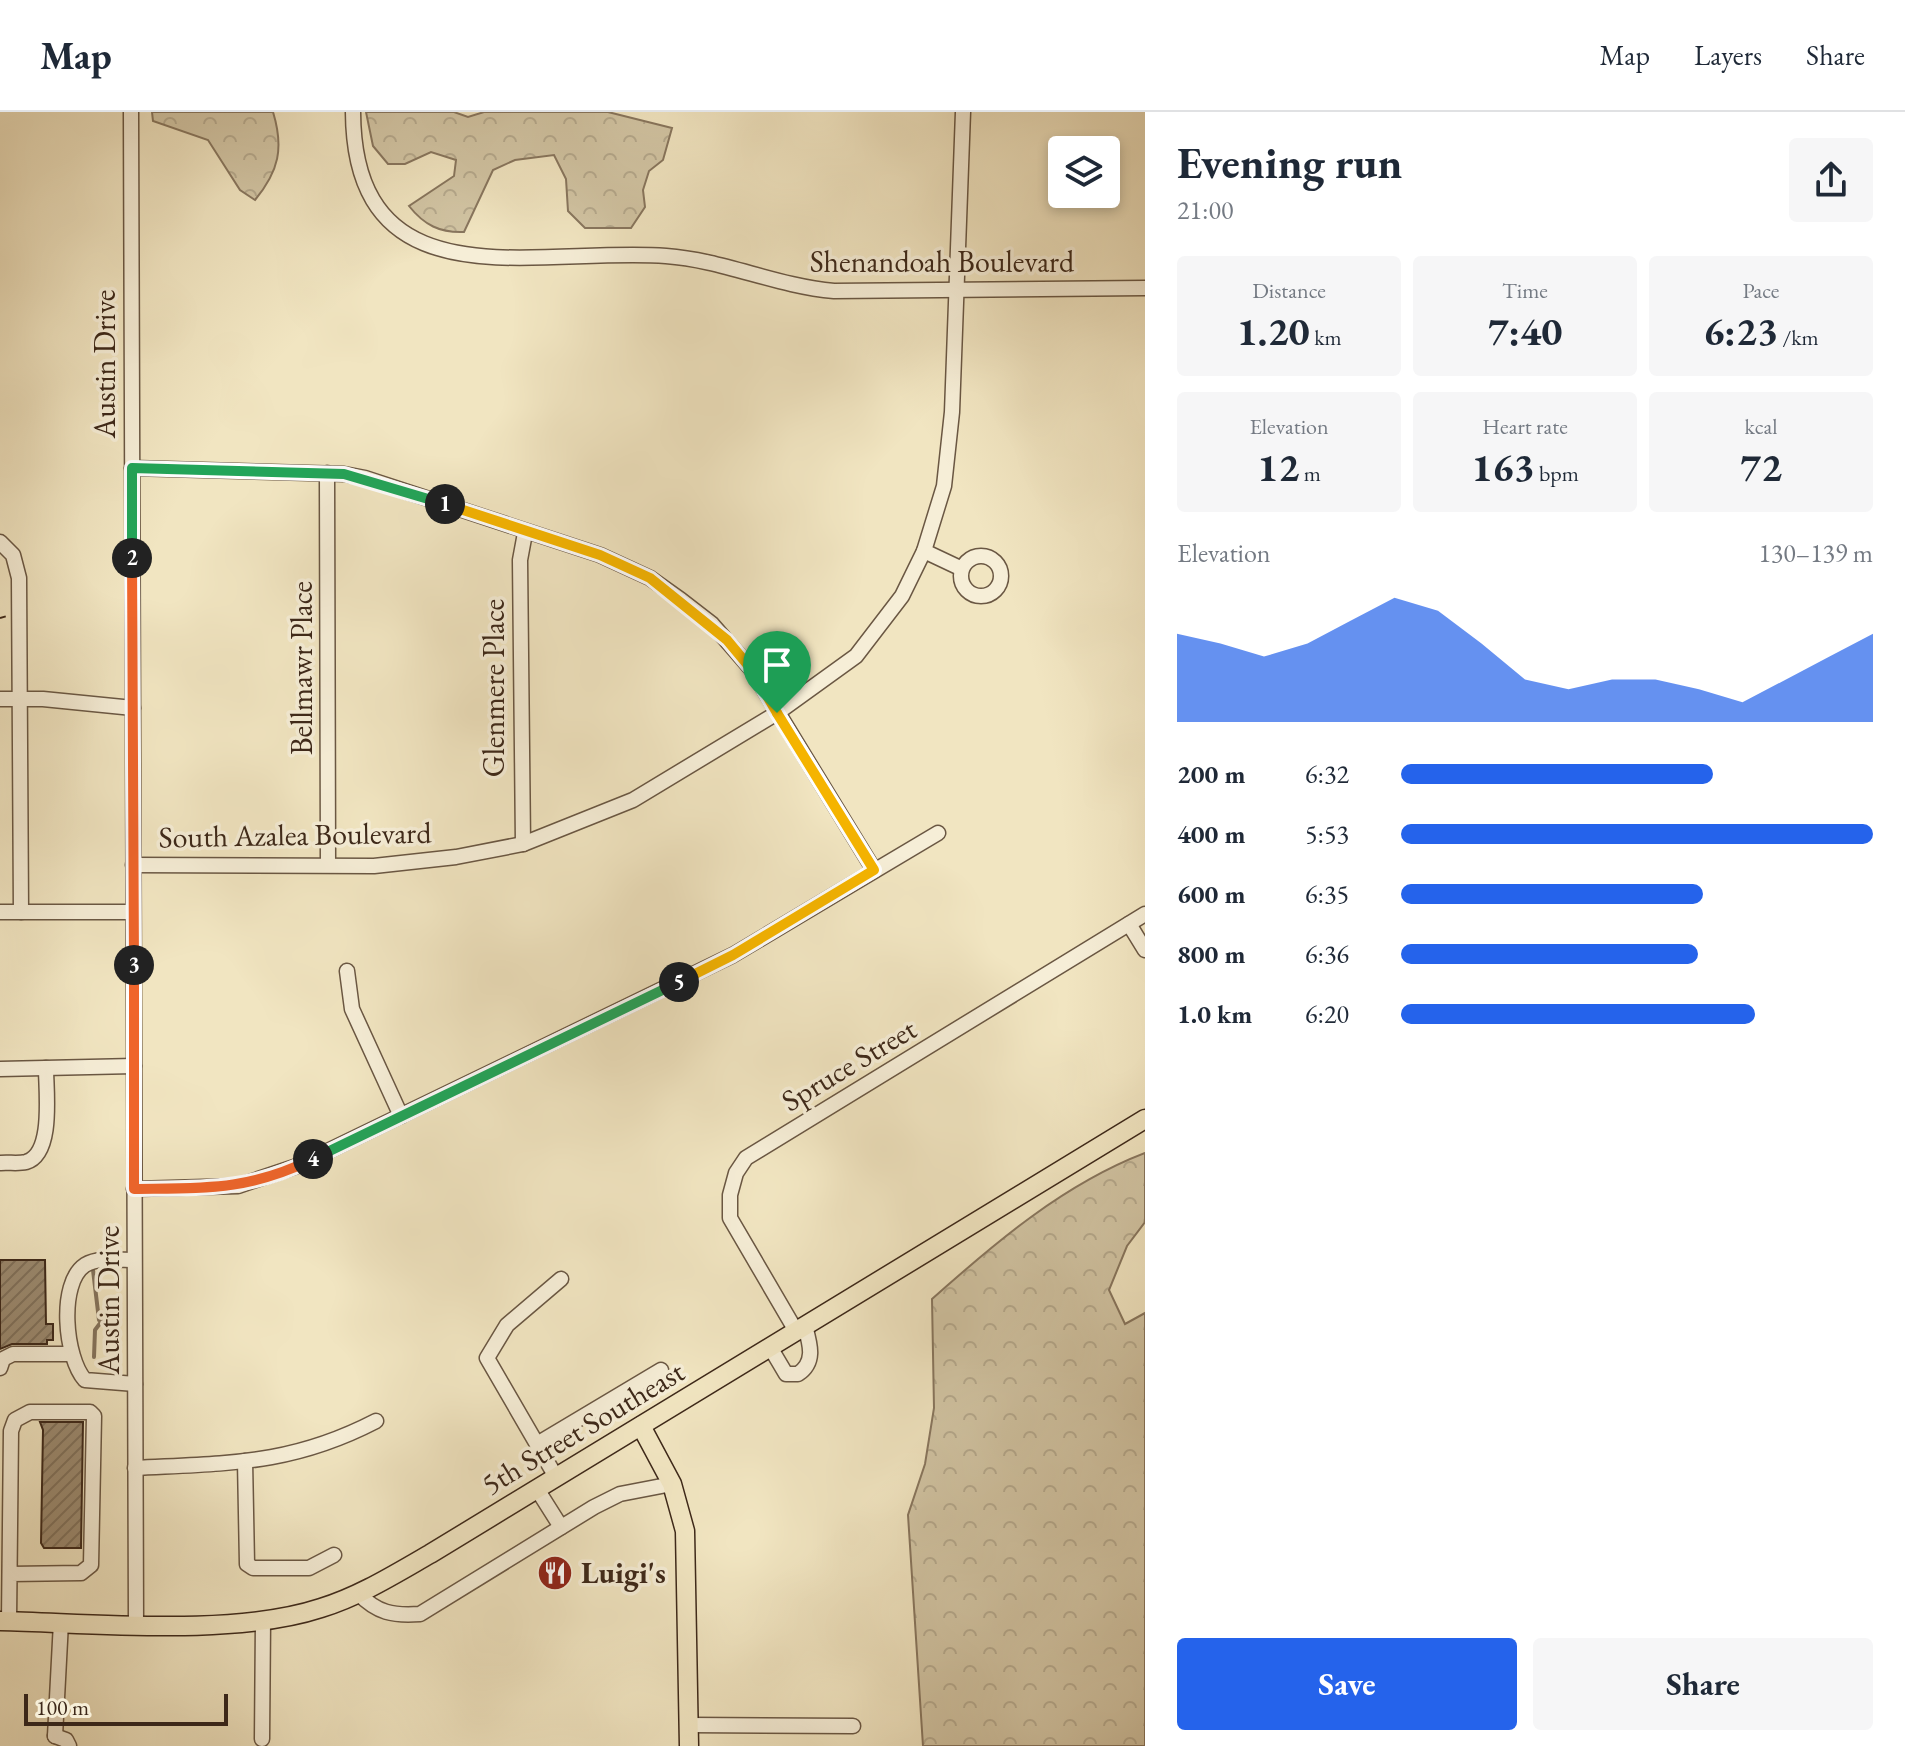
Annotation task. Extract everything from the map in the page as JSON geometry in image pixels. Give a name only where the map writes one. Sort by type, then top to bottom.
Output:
[{"type":"main road","name":"5th Street Southeast","points":[[5,1621],[136,1623],[263,1620],[320,1609],[358,1593],[430,1554],[1145,1119]]},
{"type":"main road","points":[[641,1426],[672,1484],[685,1531],[689,1746]]},
{"type":"street","name":"Austin Drive","points":[[131,112],[136,1623]]},
{"type":"street","name":"Shenandoah Boulevard","points":[[353,112],[355,152],[368,192],[408,236],[441,252],[494,257],[670,256],[798,288],[955,291],[1145,288]]},
{"type":"street","name":"South Azalea Boulevard","points":[[133,865],[410,863],[523,844],[633,800],[835,675],[873,639],[902,596],[924,551],[939,509],[948,461],[963,112]]},
{"type":"street","points":[[132,468],[327,473],[365,478],[626,566],[681,600],[727,640],[752,670],[874,870]]},
{"type":"street","name":"Bellmawr Place","points":[[327,473],[328,863]]},
{"type":"street","name":"Glenmere Place","points":[[523,844],[520,560],[525,533]]},
{"type":"street","points":[[0,542],[13,555],[18,567],[21,912]]},
{"type":"street","points":[[924,551],[960,568]]},
{"type":"street","points":[[0,699],[133,708]]},
{"type":"street","points":[[134,1189],[224,1188],[255,1183],[733,955],[938,833]]},
{"type":"street","points":[[0,912],[133,912]]},
{"type":"street","name":"Spruce Street","points":[[800,1328],[730,1218],[730,1195],[736,1173],[746,1158],[1145,914]]},
{"type":"street","points":[[1129,924],[1145,950]]},
{"type":"street","points":[[347,971],[352,1009],[401,1116]]},
{"type":"street","points":[[0,1069],[134,1066]]},
{"type":"street","points":[[0,1163],[27,1162],[39,1152],[46,1134],[46,1068]]},
{"type":"street","points":[[134,1260],[94,1261],[76,1275],[70,1287],[70,1354],[85,1380],[135,1384]]},
{"type":"street","points":[[556,1477],[487,1358],[507,1325],[561,1279]]},
{"type":"street","points":[[770,1347],[786,1374],[798,1374],[810,1361],[811,1346],[800,1328]]},
{"type":"street","points":[[0,1368],[3,1359],[13,1354],[70,1354]]},
{"type":"street","points":[[537,1444],[661,1370]]},
{"type":"street","points":[[5,1621],[10,1574],[11,1431],[15,1420],[30,1412],[90,1412],[94,1416],[91,1565],[81,1573],[10,1574]]},
{"type":"street","points":[[135,1468],[281,1458],[336,1442],[376,1421]]},
{"type":"street","points":[[245,1461],[247,1564],[253,1568],[309,1568],[334,1555]]},
{"type":"street","points":[[358,1593],[380,1611],[396,1616],[420,1614],[620,1494],[672,1484]]},
{"type":"street","points":[[537,1489],[561,1527]]},
{"type":"street","points":[[262,1744],[263,1620]]},
{"type":"street","points":[[61,1622],[49,1741],[66,1740],[69,1746]]},
{"type":"street","points":[[689,1725],[853,1726]]},
{"type":"green space","points":[[152,112],[273,112],[278,137],[277,159],[269,179],[255,200],[240,190],[208,140],[153,121]]},
{"type":"green space","points":[[366,112],[454,112],[468,117],[484,112],[608,112],[672,128],[663,160],[649,171],[643,190],[645,207],[631,228],[585,228],[568,211],[566,179],[554,155],[515,160],[493,170],[464,232],[455,232],[433,226],[409,206],[454,176],[456,160],[431,152],[405,164],[388,164],[373,146]]},
{"type":"green space","points":[[1145,1153],[1145,1222],[1127,1246],[1109,1290],[1125,1324],[1145,1313],[1145,1746],[923,1746],[908,1515],[925,1464],[934,1408],[932,1299],[1032,1216],[1087,1181]]},
{"type":"building","points":[[0,1260],[45,1260],[46,1324],[53,1324],[53,1340],[47,1340],[47,1344],[12,1344],[0,1349]]},
{"type":"building","points":[[40,1422],[83,1422],[81,1548],[44,1548],[41,1543],[43,1430]]},
{"type":"waterway","points":[[93,1270],[99,1320],[106,1321]]},
{"type":"waterway","points":[[94,1357],[95,1330],[101,1322]]},
{"type":"place","name":"Luigi's","points":[[555,1573]]},
{"type":"route","points":[[132,468],[344,474],[365,478],[525,533],[600,555],[650,578],[712,624],[752,670],[777,713],[874,870],[733,955],[297,1166],[255,1183],[224,1188],[134,1189],[132,468]]}]
